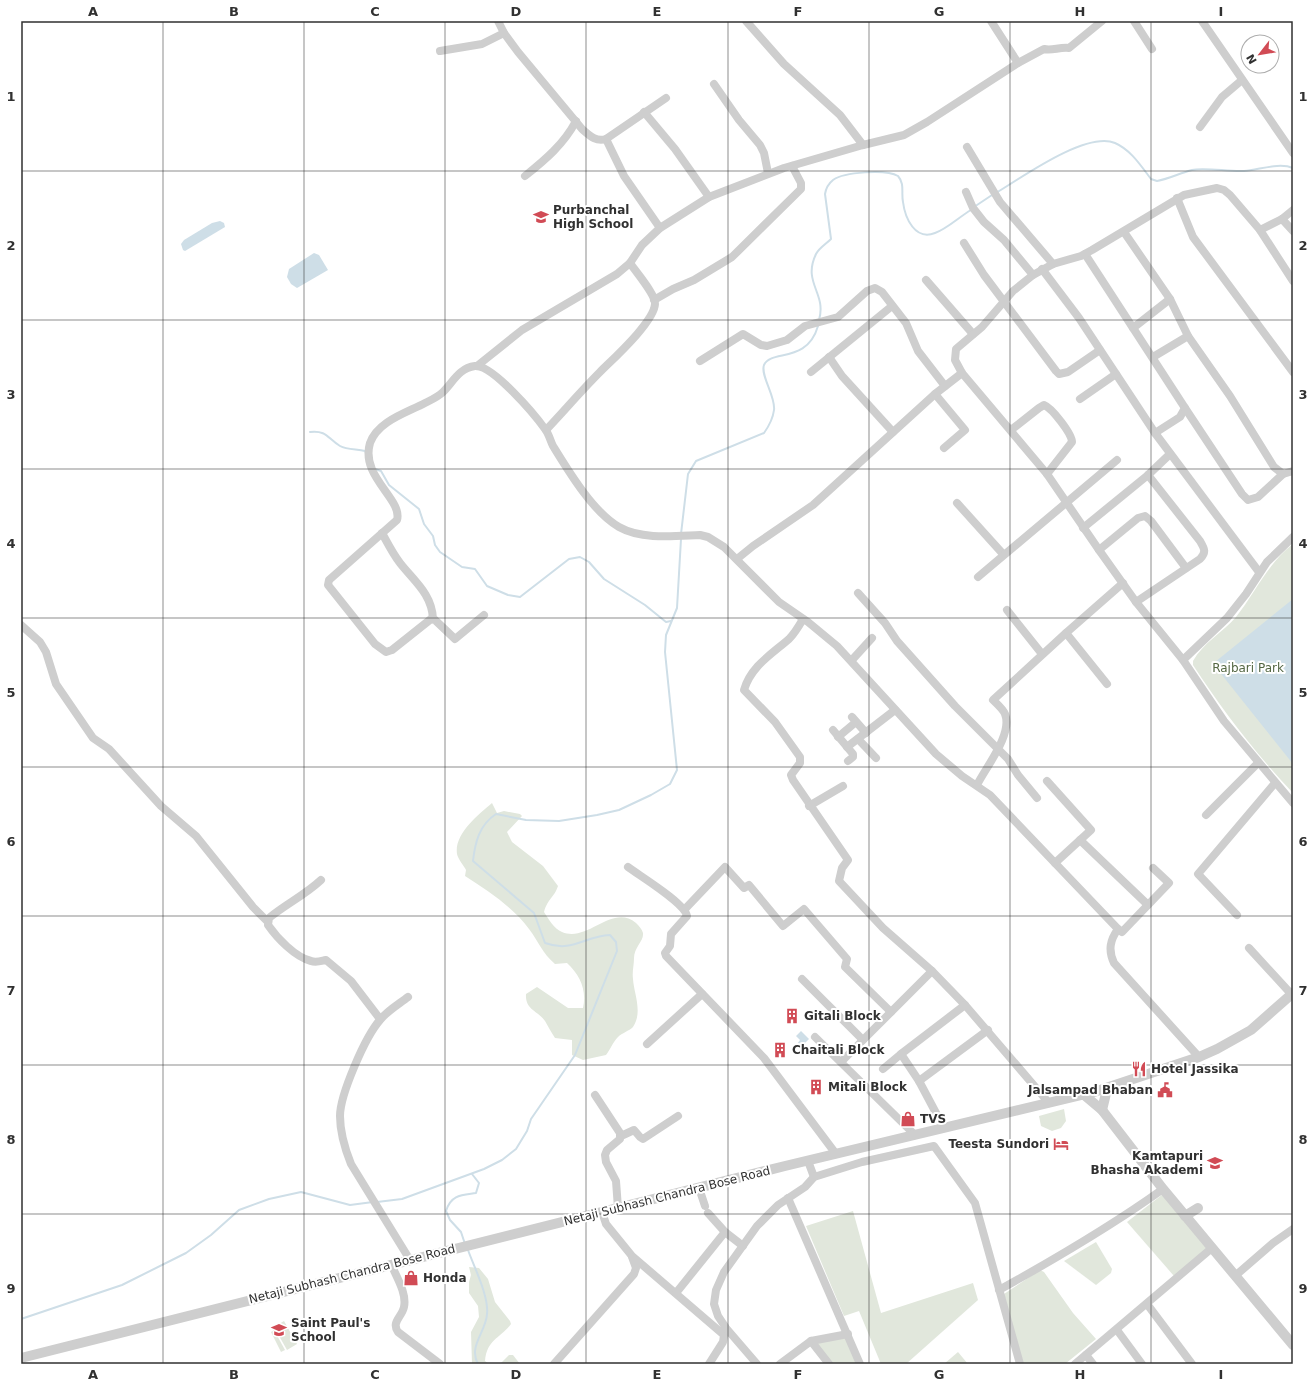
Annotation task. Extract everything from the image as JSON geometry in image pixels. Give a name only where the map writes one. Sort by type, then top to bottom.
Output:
[{"type":"street","points":[[498,21],[504,33],[576,121],[592,138],[598,140],[606,139],[666,98]]},
{"type":"street","points":[[746,21],[784,64],[840,115],[863,145]]},
{"type":"street","points":[[991,21],[1018,63]]},
{"type":"street","points":[[477,366],[522,330],[613,276],[630,264],[642,245],[660,228],[710,197],[768,173],[863,145],[892,139],[913,131],[1018,63],[1044,49],[1050,51],[1056,48],[1068,48],[1102,21]]},
{"type":"street","points":[[1134,21],[1152,48]]},
{"type":"street","points":[[1202,21],[1293,153]]},
{"type":"street","points":[[440,51],[482,44],[504,33]]},
{"type":"street","points":[[1200,127],[1222,97],[1242,80]]},
{"type":"street","points":[[714,84],[737,117],[760,145],[768,173]]},
{"type":"street","points":[[644,112],[675,149],[710,197]]},
{"type":"street","points":[[525,176],[546,159],[570,133],[576,121]]},
{"type":"street","points":[[606,139],[624,176],[660,228]]},
{"type":"street","points":[[967,147],[994,193],[1053,264]]},
{"type":"street","points":[[654,300],[673,289],[694,280],[732,257],[801,189],[801,183],[792,166]]},
{"type":"street","points":[[1293,282],[1260,230],[1224,190],[1209,188],[1177,198],[1124,232],[1085,254],[1042,269],[1004,300],[986,323],[954,352],[955,360],[962,373],[1047,474],[1083,528],[1136,602],[1183,660],[1224,721],[1293,803]]},
{"type":"street","points":[[966,192],[972,206],[992,230],[1004,240],[1033,275]]},
{"type":"street","points":[[1177,198],[1193,236],[1293,372]]},
{"type":"street","points":[[1260,230],[1282,219],[1293,210]]},
{"type":"street","points":[[1282,219],[1293,231]]},
{"type":"street","points":[[1124,232],[1170,299],[1188,336],[1230,396],[1274,467],[1283,474]]},
{"type":"street","points":[[964,243],[984,275],[1004,300],[1036,347],[1059,374],[1068,372],[1100,350]]},
{"type":"street","points":[[1085,254],[1242,494],[1248,500],[1258,497],[1283,474],[1293,471]]},
{"type":"street","points":[[546,430],[643,328],[654,309],[654,300],[630,264]]},
{"type":"street","points":[[1042,269],[1079,318],[1170,454],[1259,572]]},
{"type":"street","points":[[926,280],[973,334]]},
{"type":"street","points":[[700,361],[743,334],[757,344],[767,346],[787,340],[805,326],[832,319],[841,314],[873,288],[880,290],[908,327],[918,351],[945,386]]},
{"type":"street","points":[[1133,328],[1170,299]]},
{"type":"street","points":[[811,372],[892,306]]},
{"type":"street","points":[[1153,357],[1188,336]]},
{"type":"street","points":[[829,357],[842,376],[893,432]]},
{"type":"street","points":[[433,619],[427,621],[392,650],[386,652],[375,644],[328,585],[329,580],[396,520],[397,511],[374,475],[370,465],[370,444],[380,429],[392,419],[436,397],[459,373],[469,367],[477,366],[485,368],[500,380],[546,430],[572,475],[598,509],[616,525],[636,533],[676,536],[700,535],[714,541],[738,559],[779,602],[822,632],[852,660],[895,710],[936,754],[962,776],[977,785],[1005,809],[1122,932],[1169,883],[1153,868]]},
{"type":"street","points":[[738,559],[753,546],[804,513],[935,394],[962,373]]},
{"type":"street","points":[[1080,399],[1116,374]]},
{"type":"street","points":[[935,394],[965,430],[944,448]]},
{"type":"street","points":[[1011,430],[1042,406],[1050,408],[1072,438],[1070,445],[1047,474]]},
{"type":"street","points":[[1155,433],[1180,417],[1185,408]]},
{"type":"street","points":[[1083,528],[1148,475],[1170,454]]},
{"type":"street","points":[[978,578],[1003,554],[1117,460]]},
{"type":"street","points":[[1136,602],[1203,556],[1205,548],[1148,475]]},
{"type":"street","points":[[957,503],[1003,554]]},
{"type":"street","points":[[1099,550],[1138,518],[1145,516],[1151,521],[1186,568]]},
{"type":"street","points":[[382,533],[400,562],[425,593],[431,606],[433,619],[455,639],[484,615]]},
{"type":"street","points":[[1183,660],[1227,618],[1246,594],[1259,572],[1272,556],[1293,537]]},
{"type":"street","points":[[977,785],[998,749],[1005,732],[1005,714],[994,700],[1042,654],[1123,583]]},
{"type":"street","points":[[858,593],[882,620],[897,641],[962,714],[998,749],[1037,798]]},
{"type":"street","points":[[1007,610],[1042,654]]},
{"type":"street","points":[[803,619],[789,639],[762,661],[744,690],[775,722],[800,757],[800,762],[791,775],[809,806],[848,860],[842,868],[838,881],[883,928],[932,971],[965,1005],[1049,1103]]},
{"type":"street","points":[[21,625],[43,647],[56,684],[93,738],[109,749],[161,806],[196,836],[253,907],[267,921],[272,932],[289,948],[312,962],[328,961],[342,972],[380,1019]]},
{"type":"street","points":[[1066,633],[1107,684]]},
{"type":"street","points":[[852,660],[872,638]]},
{"type":"street","points":[[847,747],[895,710]]},
{"type":"street","points":[[848,762],[853,754],[835,734],[854,719],[866,733]]},
{"type":"street","points":[[858,739],[876,758]]},
{"type":"street","points":[[1206,815],[1258,763]]},
{"type":"street","points":[[1047,781],[1092,830],[1055,863]]},
{"type":"street","points":[[1237,915],[1198,874],[1275,783]]},
{"type":"street","points":[[809,806],[843,786]]},
{"type":"street","points":[[1080,840],[1148,905]]},
{"type":"street","points":[[685,909],[725,867],[744,888],[749,885],[783,926],[804,909],[847,959],[845,967],[891,1012]]},
{"type":"street","points":[[628,868],[663,891],[685,909],[687,916],[671,934],[670,946],[665,953],[702,994],[764,1058],[836,1154]]},
{"type":"street","points":[[267,921],[287,904],[309,891],[321,880]]},
{"type":"street","points":[[1118,929],[1112,938],[1110,946],[1114,963],[1199,1057]]},
{"type":"street","points":[[1249,948],[1292,994]]},
{"type":"street","points":[[841,1062],[932,971]]},
{"type":"street","points":[[802,979],[863,1040]]},
{"type":"street","points":[[647,1044],[702,994]]},
{"type":"street","name":"Netaji Subhash Chandra Bose Road","points":[[21,1358],[808,1160],[1107,1089],[1199,1057],[1251,1030],[1292,994]]},
{"type":"street","points":[[408,996],[380,1019],[365,1044],[341,1104],[340,1116],[346,1149],[365,1189],[410,1260]]},
{"type":"street","points":[[883,1069],[965,1005]]},
{"type":"street","points":[[919,1081],[988,1030]]},
{"type":"street","points":[[815,1037],[915,1135]]},
{"type":"street","points":[[901,1054],[919,1081],[944,1128]]},
{"type":"street","points":[[1102,1110],[1107,1089]]},
{"type":"street","points":[[1083,1094],[1102,1110],[1185,1216],[1293,1344]]},
{"type":"street","points":[[595,1095],[617,1127],[621,1136]]},
{"type":"street","points":[[618,1208],[616,1181],[606,1162],[605,1155],[607,1150],[616,1143],[621,1136],[634,1130],[643,1139],[678,1116]]},
{"type":"street","points":[[928,1132],[934,1146],[975,1203],[1020,1364]]},
{"type":"street","points":[[757,1364],[726,1328],[718,1316],[714,1304],[718,1284],[757,1226],[778,1205],[805,1187],[814,1177],[862,1162],[934,1146]]},
{"type":"street","points":[[808,1160],[814,1177]]},
{"type":"street","points":[[699,1188],[707,1210],[725,1232],[743,1246]]},
{"type":"street","points":[[999,1290],[1079,1245],[1125,1216],[1163,1189]]},
{"type":"street","points":[[788,1198],[860,1364]]},
{"type":"street","points":[[1185,1216],[1198,1208]]},
{"type":"street","points":[[602,1212],[606,1224],[632,1256],[721,1333],[724,1341],[709,1364]]},
{"type":"street","points":[[1235,1276],[1273,1243],[1293,1229]]},
{"type":"street","points":[[676,1293],[725,1232]]},
{"type":"street","points":[[1075,1364],[1212,1248]]},
{"type":"street","points":[[632,1256],[636,1268],[634,1274]]},
{"type":"street","points":[[391,1264],[404,1300],[404,1308],[395,1328],[398,1332],[440,1364]]},
{"type":"street","points":[[554,1364],[601,1314],[642,1265]]},
{"type":"street","points":[[1147,1304],[1190,1361],[1181,1364]]},
{"type":"street","points":[[1117,1330],[1142,1364]]},
{"type":"street","points":[[780,1364],[811,1341],[848,1334]]},
{"type":"street","points":[[811,1341],[829,1364]]},
{"type":"street","points":[[1086,1355],[1093,1364]]},
{"type":"street","points":[[21,1358],[24,1364]]},
{"type":"green space","name":"Rajbari Park","points":[[1293,544],[1293,793],[1266,763],[1228,715],[1193,665],[1193,661],[1202,649],[1236,617],[1276,560]]},
{"type":"green space","points":[[492,803],[497,813],[504,811],[520,814],[522,816],[507,832],[512,842],[543,866],[558,886],[544,912],[559,931],[572,934],[591,929],[609,920],[627,918],[636,923],[643,932],[642,939],[634,954],[633,976],[638,1009],[636,1021],[630,1030],[616,1039],[606,1055],[583,1060],[572,1055],[572,1040],[555,1038],[542,1017],[529,1007],[526,994],[537,987],[568,1008],[583,1008],[584,995],[579,978],[567,963],[555,964],[551,960],[523,921],[508,907],[465,876],[466,870],[457,854],[459,839],[468,826]]},
{"type":"green space","points":[[1064,1109],[1066,1121],[1061,1128],[1052,1131],[1041,1126],[1039,1116]]},
{"type":"green space","points":[[1163,1194],[1209,1247],[1174,1276],[1127,1222]]},
{"type":"green space","points":[[853,1211],[881,1313],[973,1283],[978,1300],[906,1364],[881,1364],[859,1311],[844,1316],[806,1226]]},
{"type":"green space","points":[[1096,1242],[1112,1269],[1111,1273],[1096,1285],[1064,1261]]},
{"type":"green space","points":[[469,1267],[479,1268],[488,1279],[495,1302],[511,1324],[488,1348],[485,1361],[489,1364],[472,1364],[471,1332],[479,1317],[478,1306],[469,1293],[469,1282],[471,1275]]},
{"type":"green space","points":[[1040,1270],[1044,1272],[1073,1313],[1096,1339],[1065,1364],[1023,1364],[1004,1294]]},
{"type":"green space","points":[[284,1321],[297,1344],[287,1350],[274,1327]]},
{"type":"green space","points":[[274,1330],[285,1350],[281,1352],[271,1332]]},
{"type":"green space","points":[[848,1334],[860,1364],[829,1364],[811,1341]]},
{"type":"green space","points":[[958,1352],[968,1364],[944,1364]]},
{"type":"green space","points":[[509,1355],[513,1355],[520,1364],[500,1364]]},
{"type":"shaded area","points":[[220,221],[224,223],[225,227],[185,251],[183,250],[181,244],[184,240],[212,223]]},
{"type":"shaded area","points":[[314,253],[319,255],[328,270],[297,288],[291,284],[287,277],[289,269]]},
{"type":"shaded area","points":[[1293,599],[1293,764],[1218,670],[1215,662]]},
{"type":"shaded area","points":[[801,1031],[809,1039],[801,1047],[797,1044],[800,1040],[796,1036]]},
{"type":"waterway","points":[[996,193],[1054,158],[1088,144],[1103,141],[1115,143],[1121,146],[1135,159],[1151,179],[1157,181],[1197,169],[1238,171],[1275,166],[1287,166],[1293,168]]},
{"type":"waterway","points":[[819,320],[821,311],[820,302],[813,281],[812,264],[817,252],[831,239],[825,194],[828,186],[833,180],[838,177],[865,172],[884,173],[898,176],[902,185],[902,199],[906,215],[912,226],[922,234],[928,235],[940,231],[971,210]]},
{"type":"waterway","points":[[974,207],[992,195]]},
{"type":"waterway","points":[[681,534],[688,474],[696,461],[764,433],[768,428],[774,410],[773,399],[764,374],[764,365],[768,360],[790,354],[806,346],[813,338],[818,326]]},
{"type":"waterway","points":[[310,432],[320,432],[343,447],[365,451],[366,453]]},
{"type":"waterway","points":[[375,469],[381,471],[389,485],[419,509],[424,524],[433,536],[435,545],[440,552],[462,567],[475,569],[487,586],[508,595],[520,597],[569,559],[580,557],[589,562],[604,579],[645,605],[666,622],[671,621]]},
{"type":"waterway","points":[[377,1202],[402,1199],[484,1169],[502,1160],[516,1149],[527,1131],[531,1119],[575,1055],[617,951],[616,942],[610,935],[563,946],[555,946],[545,943],[534,913],[473,861],[475,848],[482,829],[490,818],[496,814],[526,820],[559,821],[597,815],[619,810],[670,784],[677,770],[665,652],[666,635],[677,608],[681,539]]},
{"type":"waterway","points":[[465,1244],[461,1232],[450,1220],[446,1211],[448,1205],[454,1198],[476,1193],[479,1183],[472,1174]]},
{"type":"waterway","points":[[21,1319],[122,1285],[186,1253],[211,1235],[239,1210],[269,1199],[301,1192],[350,1205],[373,1202]]},
{"type":"waterway","points":[[468,1250],[483,1290],[487,1307],[486,1321],[478,1339],[475,1351],[475,1357],[478,1364]]},
{"type":"place","name":"Purbanchal High School","points":[[541,217]]},
{"type":"place","name":"Gitali Block","points":[[792,1016]]},
{"type":"place","name":"Chaitali Block","points":[[780,1050]]},
{"type":"place","name":"Hotel Jassika","points":[[1139,1069]]},
{"type":"place","name":"Mitali Block","points":[[816,1087]]},
{"type":"place","name":"Jalsampad Bhaban","points":[[1165,1090]]},
{"type":"place","name":"TVS","points":[[908,1119]]},
{"type":"place","name":"Teesta Sundori","points":[[1061,1144]]},
{"type":"place","name":"Kamtapuri Bhasha Akademi","points":[[1215,1163]]},
{"type":"place","name":"Honda","points":[[411,1278]]},
{"type":"place","name":"Saint Paul's School","points":[[279,1330]]}]
